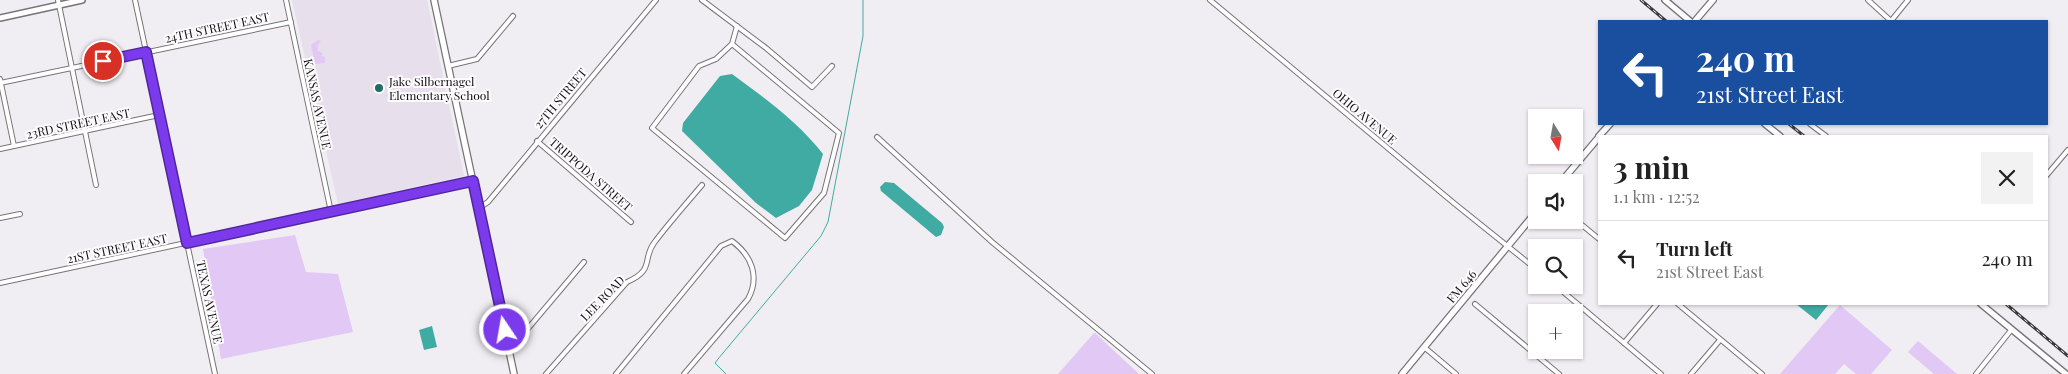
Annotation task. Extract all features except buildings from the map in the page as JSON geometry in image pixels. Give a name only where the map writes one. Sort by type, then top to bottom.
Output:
[{"type":"main road","points":[[434,0],[514,374]]},
{"type":"main road","points":[[1696,20],[1713,0]]},
{"type":"main road","points":[[1601,135],[1609,125]]},
{"type":"main road","points":[[1568,174],[1598,138]]},
{"type":"main road","name":"FM 646","points":[[1402,374],[1528,222]]},
{"type":"street","points":[[0,18],[59,2],[82,0]]},
{"type":"street","name":"TEXAS AVENUE","points":[[135,0],[215,374]]},
{"type":"street","name":"KANSAS AVENUE","points":[[286,0],[331,212]]},
{"type":"street","name":"27TH STREET","points":[[479,208],[488,202],[656,0]]},
{"type":"street","points":[[702,0],[766,48],[812,87],[832,66]]},
{"type":"street","name":"OHIO AVENUE","points":[[1210,0],[1503,244],[1528,262]]},
{"type":"street","points":[[1665,0],[1689,20]]},
{"type":"street","points":[[1868,0],[1890,20]]},
{"type":"street","points":[[1892,20],[1908,0]]},
{"type":"street","points":[[59,2],[96,185]]},
{"type":"street","points":[[448,66],[477,59],[513,16]]},
{"type":"street","name":"24TH STREET EAST","points":[[0,82],[291,22]]},
{"type":"street","points":[[732,44],[839,133],[824,193],[785,238],[652,128],[699,66],[716,59],[732,44],[737,26]]},
{"type":"street","points":[[0,82],[14,146]]},
{"type":"street","name":"23RD STREET EAST","points":[[0,149],[159,115]]},
{"type":"street","points":[[1765,125],[1779,135]]},
{"type":"street","points":[[1811,125],[1825,135]]},
{"type":"street","points":[[877,137],[992,242],[1152,374]]},
{"type":"street","name":"TRIPPODA STREET","points":[[537,141],[632,222]]},
{"type":"street","points":[[2048,174],[2068,150]]},
{"type":"street","name":"21ST STREET EAST","points":[[0,283],[473,181]]},
{"type":"street","name":"LEE ROAD","points":[[546,374],[627,282],[638,277],[644,270],[652,245],[702,185]]},
{"type":"street","points":[[0,218],[20,214]]},
{"type":"street","points":[[1583,226],[1598,238]]},
{"type":"street","points":[[616,374],[721,246],[732,241],[748,257],[755,277],[753,290],[748,299],[684,374]]},
{"type":"street","points":[[509,351],[584,262]]},
{"type":"street","points":[[1566,294],[1661,374]]},
{"type":"street","points":[[1475,304],[1559,374]]},
{"type":"street","points":[[1624,343],[1656,305]]},
{"type":"street","points":[[1679,305],[1762,374]]},
{"type":"street","points":[[1983,305],[2066,374]]},
{"type":"street","points":[[1976,374],[2012,330]]},
{"type":"street","points":[[1691,374],[1720,340]]},
{"type":"street","points":[[1424,347],[1456,374]]},
{"type":"shaded area","name":"Jake Silbernagel Elementary School","points":[[292,0],[427,0],[464,176],[338,204]]},
{"type":"shaded area","points":[[318,40],[321,41],[318,45],[318,51],[323,53],[321,56],[325,57],[325,63],[315,64],[311,45]]},
{"type":"shaded area","points":[[732,74],[792,121],[823,154],[812,190],[799,206],[776,218],[756,203],[682,131],[683,123],[720,76]]},
{"type":"shaded area","points":[[885,182],[894,183],[942,223],[944,227],[941,235],[936,237],[881,191],[880,187]]},
{"type":"shaded area","points":[[295,235],[306,272],[338,274],[353,332],[221,359],[203,249]]},
{"type":"shaded area","points":[[1797,305],[1828,305],[1816,320]]},
{"type":"shaded area","points":[[1840,305],[1892,350],[1871,374],[1856,374],[1844,364],[1835,374],[1780,374]]},
{"type":"shaded area","points":[[432,326],[437,347],[424,350],[419,330]]},
{"type":"shaded area","points":[[1095,333],[1139,374],[1058,374]]},
{"type":"shaded area","points":[[1918,341],[1957,374],[1934,374],[1908,352]]},
{"type":"waterway","points":[[726,374],[715,363],[821,236],[828,222],[863,36],[863,0]]},
{"type":"railway","points":[[1641,0],[1665,20]]},
{"type":"railway","points":[[1790,125],[1803,135]]},
{"type":"railway","points":[[2007,305],[2068,356]]},
{"type":"place","name":"Jake Silbernagel Elementary School","points":[[379,88]]},
{"type":"route","points":[[103,61],[146,52],[187,243],[473,181],[505,330]]}]
